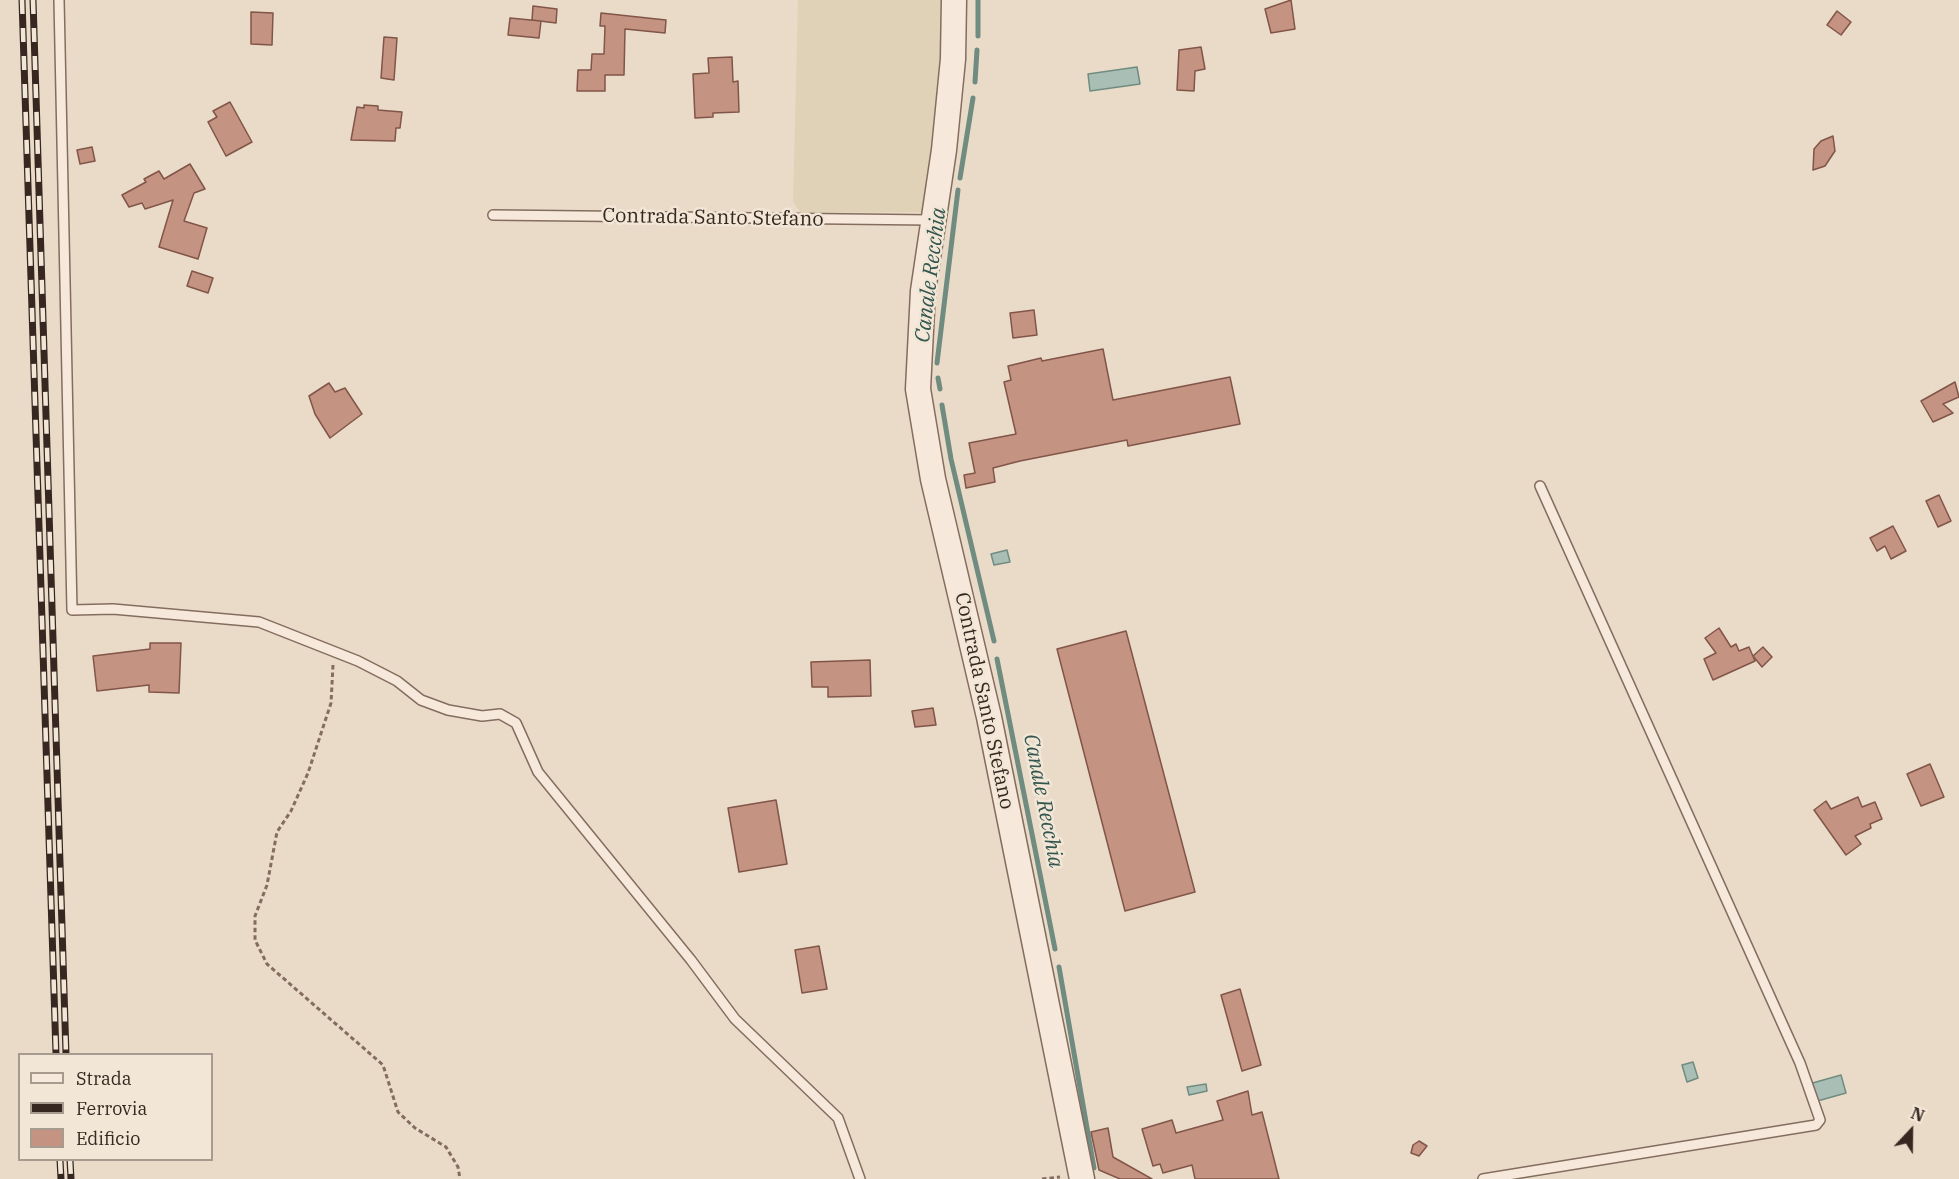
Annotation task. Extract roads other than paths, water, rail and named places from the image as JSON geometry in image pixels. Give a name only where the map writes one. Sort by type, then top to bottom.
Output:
[{"type":"street","name":"Contrada Santo Stefano","points":[[954,0],[951,82],[923,291],[918,389],[933,479],[989,717],[1083,1179]]},
{"type":"lane","points":[[59,0],[72,610],[113,609],[259,622],[334,651],[397,681],[421,700],[459,712],[482,716],[500,714],[516,723],[538,772],[691,960],[735,1019],[838,1118],[860,1179]]},
{"type":"lane","name":"Contrada Santo Stefano","points":[[493,215],[933,220]]},
{"type":"lane","points":[[1483,1179],[1816,1125],[1820,1120],[1800,1063],[1540,486]]},
{"type":"waterway","name":"Canale Recchia","points":[[978,0],[978,36]]},
{"type":"waterway","name":"Canale Recchia","points":[[975,82],[977,50]]},
{"type":"waterway","name":"Canale Recchia","points":[[960,178],[973,98]]},
{"type":"waterway","name":"Canale Recchia","points":[[937,363],[958,190]]},
{"type":"waterway","name":"Canale Recchia","points":[[938,378],[940,389]]},
{"type":"waterway","name":"Canale Recchia","points":[[942,405],[951,459],[994,641]]},
{"type":"waterway","name":"Canale Recchia","points":[[997,659],[1055,949]]},
{"type":"waterway","name":"Canale Recchia","points":[[1059,967],[1094,1168]]},
{"type":"railway","points":[[22,0],[56,1053]]},
{"type":"railway","points":[[33,0],[66,1053]]},
{"type":"railway","points":[[60,1161],[61,1179]]},
{"type":"railway","points":[[70,1161],[71,1179]]}]
